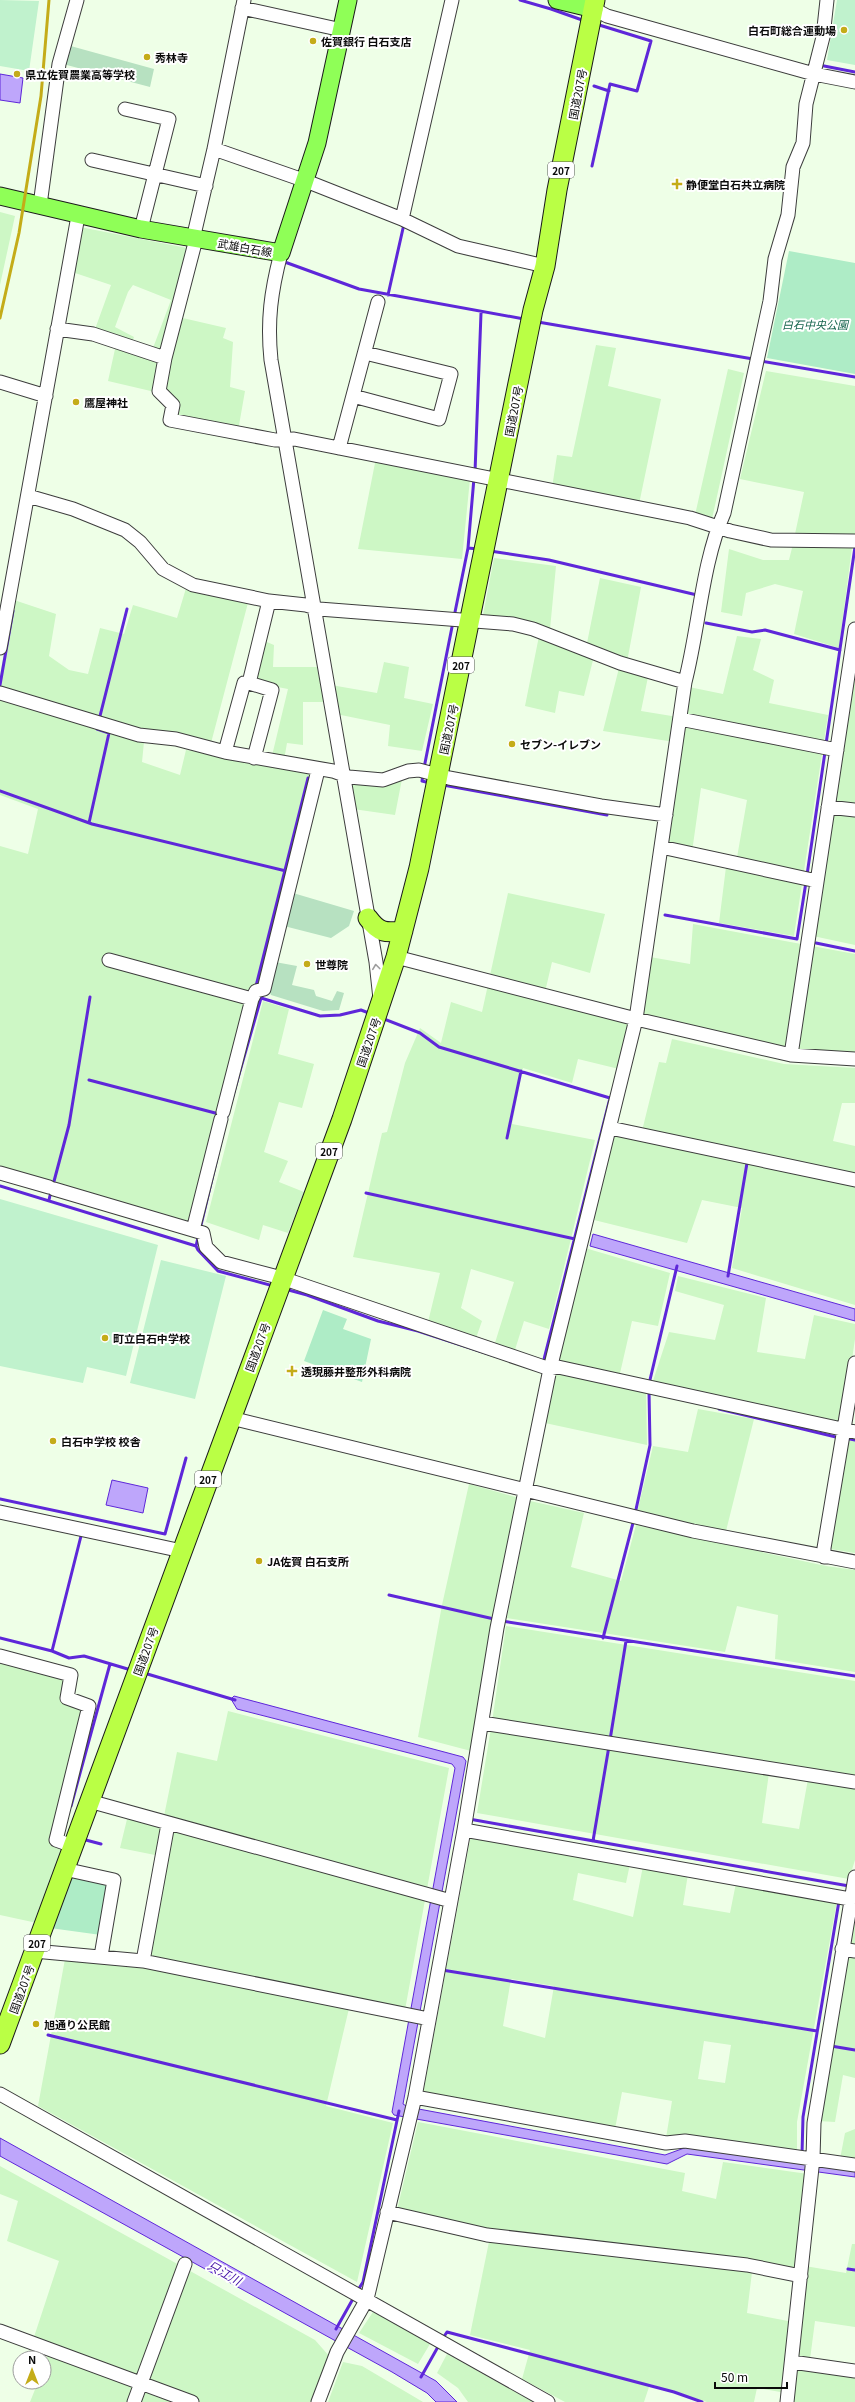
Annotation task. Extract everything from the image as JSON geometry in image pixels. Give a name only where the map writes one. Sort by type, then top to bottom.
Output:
[{"type":"highway","name":"国道207号","points":[[0,2044],[280,1284],[379,1012],[396,957],[403,931],[432,776],[459,620],[485,548],[533,310],[545,266],[558,190],[593,14]]},
{"type":"highway","points":[[368,918],[376,928],[388,932],[403,931]]},
{"type":"main road","name":"武雄白石線","points":[[0,196],[40,205],[76,220],[141,229],[194,243],[280,258],[317,143],[348,0]]},
{"type":"main road","points":[[557,0],[593,14]]},
{"type":"street","points":[[40,205],[59,64],[77,0]]},
{"type":"street","points":[[402,218],[452,0]]},
{"type":"street","points":[[318,2402],[337,2352],[350,2328],[388,2212],[412,2107],[419,2017],[438,1970],[448,1900],[465,1822],[499,1621],[526,1490],[545,1367],[582,1240],[636,1019],[685,682],[695,645],[714,538],[724,513],[770,300],[774,259],[788,215],[793,167],[805,129],[806,104],[824,30],[827,0]]},
{"type":"street","points":[[342,30],[246,6],[194,243],[165,358],[159,391],[173,405],[170,420],[284,440],[294,439],[472,476],[690,518],[751,537],[771,540],[854,541]]},
{"type":"street","points":[[593,14],[607,16],[815,68],[855,82]]},
{"type":"street","points":[[126,109],[169,119],[141,229]]},
{"type":"street","points":[[214,149],[306,181],[402,218],[458,246],[545,266]]},
{"type":"street","points":[[92,160],[206,186]]},
{"type":"street","points":[[0,648],[31,496],[46,396],[61,329],[76,220]]},
{"type":"street","points":[[280,258],[270,300],[268,331],[284,440],[368,918],[379,1012]]},
{"type":"street","points":[[339,448],[378,302]]},
{"type":"street","points":[[61,329],[93,334],[165,358]]},
{"type":"street","points":[[353,396],[439,419],[451,374],[365,353]]},
{"type":"street","points":[[0,382],[46,396]]},
{"type":"street","points":[[31,496],[73,509],[125,530],[140,542],[163,569],[194,585],[269,601],[306,604],[313,607],[513,624],[533,629],[620,663],[685,682]]},
{"type":"street","points":[[249,683],[269,601]]},
{"type":"street","points":[[791,1055],[810,880],[828,807],[829,748],[847,684],[855,629]]},
{"type":"street","points":[[225,752],[244,683],[249,683],[272,690],[254,758]]},
{"type":"street","points":[[1,693],[140,735],[176,740],[225,752],[342,774],[349,777],[383,780],[408,771],[593,805],[666,815]]},
{"type":"street","points":[[680,719],[829,748]]},
{"type":"street","points":[[318,770],[264,989],[256,991],[252,998],[222,1115],[198,1231],[206,1247],[221,1262],[280,1284],[545,1367],[558,1367],[649,1387],[847,1435]]},
{"type":"street","points":[[828,807],[855,810]]},
{"type":"street","points":[[661,847],[810,880]]},
{"type":"street","points":[[396,957],[636,1019],[791,1055],[855,1059]]},
{"type":"street","points":[[109,960],[252,998]]},
{"type":"street","points":[[610,1128],[855,1180]]},
{"type":"street","points":[[0,1173],[198,1231]]},
{"type":"street","points":[[824,1557],[824,1548],[847,1435],[855,1363]]},
{"type":"street","points":[[231,1418],[634,1518],[855,1562]]},
{"type":"street","points":[[0,1512],[182,1551]]},
{"type":"street","points":[[0,1656],[71,1675],[67,1698],[89,1706],[56,1840],[75,1841]]},
{"type":"street","points":[[482,1723],[610,1742],[855,1782]]},
{"type":"street","points":[[89,1802],[448,1900]]},
{"type":"street","points":[[465,1822],[848,1890],[849,1950],[827,2046],[808,2162],[801,2276],[787,2402]]},
{"type":"street","points":[[143,1961],[168,1824]]},
{"type":"street","points":[[64,1869],[114,1880],[101,1956]]},
{"type":"street","points":[[34,1951],[143,1961],[419,2017]]},
{"type":"street","points":[[0,2094],[548,2402]]},
{"type":"street","points":[[412,2107],[666,2143],[685,2141],[808,2162],[855,2165]]},
{"type":"street","points":[[388,2212],[487,2235],[747,2265],[801,2276]]},
{"type":"street","points":[[134,2402],[185,2264]]},
{"type":"street","points":[[0,2331],[192,2402]]},
{"type":"street","points":[[792,2362],[855,2371]]},
{"type":"green space","points":[[0,0],[39,1],[29,71],[0,66]]},
{"type":"green space","name":"白石町総合運動場","points":[[837,0],[855,0],[855,65],[827,60]]},
{"type":"green space","points":[[67,45],[154,69],[150,87],[63,64]]},
{"type":"green space","points":[[0,212],[15,216],[0,285]]},
{"type":"green space","points":[[80,227],[192,249],[174,316],[226,328],[223,338],[233,342],[230,387],[245,391],[238,431],[167,417],[169,406],[155,392],[108,381],[117,340],[94,332],[111,285],[72,272]],"holes":[[[133,285],[171,300],[150,356],[130,348],[134,337],[115,327],[128,292]]]},
{"type":"green space","name":"白石中央公園","points":[[789,251],[855,263],[855,374],[767,358]]},
{"type":"green space","points":[[596,345],[616,348],[608,386],[661,399],[639,504],[552,488],[557,455],[572,457]]},
{"type":"green space","points":[[728,369],[744,373],[712,519],[695,515]]},
{"type":"green space","points":[[766,371],[855,386],[855,537],[795,534],[804,492],[740,479]]},
{"type":"green space","points":[[376,458],[470,479],[462,559],[358,549]]},
{"type":"green space","points":[[793,544],[852,547],[839,648],[794,634],[803,591],[775,584],[746,593],[742,616],[721,612],[729,549],[763,560],[789,560]]},
{"type":"green space","points":[[494,558],[556,566],[549,640],[585,653],[600,578],[641,587],[627,662],[595,652],[584,696],[559,691],[555,713],[525,706],[539,636],[517,629],[481,625]]},
{"type":"green space","points":[[187,585],[249,599],[211,743],[139,730],[0,686],[0,675],[14,600],[56,614],[49,656],[69,670],[88,674],[100,628],[124,634],[133,605],[177,618]]},
{"type":"green space","points":[[737,636],[761,639],[753,670],[774,680],[769,703],[828,715],[794,936],[719,923],[726,867],[735,869],[747,800],[701,788],[692,852],[665,845],[681,743],[603,731],[619,668],[648,677],[641,711],[684,718],[689,687],[723,694]]},
{"type":"green space","points":[[262,640],[274,645],[273,667],[317,667],[324,702],[303,702],[303,745],[287,743],[283,766],[313,773],[286,890],[191,1226],[0,1170],[0,846],[28,854],[38,809],[0,795],[0,699],[144,742],[142,762],[180,775],[186,750],[270,764],[288,689],[251,682]]},
{"type":"green space","points":[[855,652],[855,807],[832,804]]},
{"type":"green space","points":[[384,662],[409,667],[404,698],[433,704],[422,751],[388,746],[390,725],[336,714],[331,685],[377,693]]},
{"type":"green space","points":[[402,779],[395,815],[353,809],[347,780]]},
{"type":"green space","points":[[832,811],[855,814],[855,945],[813,936]]},
{"type":"green space","points":[[293,893],[354,911],[349,926],[331,938],[284,926]]},
{"type":"green space","points":[[508,893],[605,914],[590,973],[552,962],[545,992],[630,1016],[619,1069],[578,1059],[572,1083],[523,1068],[512,1124],[595,1140],[549,1329],[524,1321],[514,1353],[494,1346],[514,1282],[471,1269],[461,1308],[482,1321],[476,1338],[428,1322],[440,1273],[353,1257],[382,1133],[387,1132],[405,1063],[420,1028],[441,1043],[451,1002],[482,1012]]},
{"type":"green space","points":[[693,924],[855,954],[855,1055],[791,1051],[642,1019],[650,957],[690,964]]},
{"type":"green space","points":[[275,962],[297,966],[292,985],[314,990],[316,996],[332,1001],[337,991],[344,993],[339,1010],[323,1011],[271,995],[268,988]]},
{"type":"green space","points":[[263,1001],[289,1009],[278,1054],[314,1064],[302,1108],[279,1102],[264,1152],[288,1161],[279,1182],[304,1192],[288,1233],[263,1225],[259,1240],[206,1222]]},
{"type":"green space","points":[[672,1039],[784,1064],[855,1068],[855,1103],[842,1103],[833,1141],[855,1146],[855,1305],[732,1268],[742,1208],[702,1200],[687,1243],[594,1220],[613,1134],[640,1139],[659,1062],[666,1063]]},
{"type":"green space","points":[[0,1199],[158,1245],[126,1376],[87,1367],[83,1383],[0,1366]]},
{"type":"green space","points":[[585,1248],[670,1273],[658,1326],[632,1321],[618,1382],[646,1391],[647,1445],[545,1423],[556,1361]]},
{"type":"green space","points":[[161,1260],[226,1276],[195,1399],[130,1383]]},
{"type":"green space","points":[[678,1276],[766,1298],[757,1352],[805,1359],[814,1315],[855,1324],[855,1339],[842,1427],[652,1384],[669,1332],[715,1340],[724,1305],[675,1291]]},
{"type":"green space","points":[[323,1310],[347,1319],[343,1329],[371,1339],[362,1382],[304,1361]]},
{"type":"green space","points":[[698,1409],[754,1419],[726,1531],[637,1513],[653,1446],[688,1452]]},
{"type":"green space","points":[[842,1439],[855,1441],[855,1553],[824,1548]]},
{"type":"green space","points":[[469,1484],[519,1498],[471,1751],[418,1737],[442,1605]]},
{"type":"green space","points":[[530,1501],[584,1513],[571,1567],[621,1581],[636,1525],[826,1566],[855,1570],[855,1672],[775,1659],[778,1615],[737,1606],[725,1652],[507,1618]]},
{"type":"green space","points":[[506,1626],[855,1681],[855,1779],[492,1722]]},
{"type":"green space","points":[[0,1659],[68,1677],[64,1699],[85,1708],[50,1845],[63,1849],[37,1923],[0,1915]]},
{"type":"green space","points":[[228,1711],[449,1768],[405,2010],[351,2000],[326,2106],[393,2123],[357,2282],[38,2106],[65,1959],[144,1965],[165,1857],[120,1848],[129,1811],[163,1821],[177,1752],[217,1761]]},
{"type":"green space","points":[[491,1728],[769,1773],[762,1823],[799,1829],[808,1779],[855,1787],[855,1860],[849,1879],[477,1813]]},
{"type":"green space","points":[[471,1835],[630,1864],[626,1883],[578,1873],[573,1900],[633,1917],[643,1866],[688,1874],[683,1905],[730,1913],[736,1883],[837,1901],[797,2122],[797,2152],[666,2138],[672,2101],[622,2092],[615,2129],[423,2094]],"holes":[[[511,1979],[554,1986],[545,2038],[503,2026]],[[704,2041],[731,2045],[725,2083],[698,2079]]]},
{"type":"green space","points":[[69,1876],[109,1885],[101,1935],[50,1928]]},
{"type":"green space","points":[[855,1894],[855,2078],[843,2075],[835,2122],[818,2121]]},
{"type":"green space","points":[[418,2122],[685,2173],[682,2191],[716,2199],[723,2162],[808,2174],[797,2272],[753,2264],[747,2313],[793,2322],[786,2393],[757,2388],[754,2402],[707,2402],[650,2384],[644,2402],[565,2402],[522,2379],[530,2350],[470,2335],[491,2232],[397,2210]]},
{"type":"green space","points":[[855,2129],[855,2161],[840,2159],[845,2133]]},
{"type":"green space","points":[[0,2166],[315,2340],[330,2357],[313,2402],[30,2402],[35,2390],[52,2390],[52,2350],[49,2350],[52,2343],[34,2337],[59,2261],[7,2241],[18,2201],[0,2194]]},
{"type":"green space","points":[[852,2244],[855,2244],[855,2327],[815,2321],[809,2367],[855,2374],[855,2402],[790,2402],[805,2266],[846,2273]]},
{"type":"green space","points":[[373,2312],[430,2344],[418,2364],[359,2333]]},
{"type":"green space","points":[[447,2354],[533,2402],[468,2402],[458,2388],[437,2373]]},
{"type":"green space","points":[[343,2362],[362,2366],[423,2402],[328,2402]]},
{"type":"water","points":[[0,74],[23,78],[20,103],[0,100]]},
{"type":"water","points":[[593,1234],[855,1309],[855,1321],[590,1246]]},
{"type":"water","points":[[112,1480],[148,1488],[143,1513],[106,1505]]},
{"type":"water","points":[[234,1696],[463,1757],[466,1761],[403,2104],[408,2107],[665,2155],[687,2147],[855,2171],[855,2177],[687,2154],[667,2164],[394,2115],[392,2112],[455,1768],[452,1764],[237,1709],[231,1699]]},
{"type":"water","name":"只江川","points":[[0,2138],[436,2381],[457,2402],[436,2402],[427,2393],[392,2372],[0,2156]]},
{"type":"waterway","points":[[520,0],[585,21]]},
{"type":"waterway","points":[[592,166],[610,84],[637,91],[651,41],[596,24]]},
{"type":"waterway","points":[[819,65],[855,72]]},
{"type":"waterway","points":[[594,86],[609,91]]},
{"type":"waterway","points":[[388,295],[404,224]]},
{"type":"waterway","points":[[282,261],[359,289],[524,319]]},
{"type":"waterway","points":[[475,472],[481,313]]},
{"type":"waterway","points":[[538,322],[753,359]]},
{"type":"waterway","points":[[760,361],[855,377]]},
{"type":"waterway","points":[[454,617],[468,548],[474,478]]},
{"type":"waterway","points":[[826,744],[855,547]]},
{"type":"waterway","points":[[468,548],[478,549]]},
{"type":"waterway","points":[[490,551],[549,560],[697,595]]},
{"type":"waterway","points":[[99,720],[127,609]]},
{"type":"waterway","points":[[0,685],[13,611]]},
{"type":"waterway","points":[[424,768],[453,622]]},
{"type":"waterway","points":[[706,623],[752,632],[765,630],[840,650]]},
{"type":"waterway","points":[[89,823],[109,733],[97,729],[98,725]]},
{"type":"waterway","points":[[807,875],[825,752]]},
{"type":"waterway","points":[[423,775],[422,781],[430,783]]},
{"type":"waterway","points":[[256,986],[308,778]]},
{"type":"waterway","points":[[443,785],[607,815]]},
{"type":"waterway","points":[[0,791],[92,824],[286,871]]},
{"type":"waterway","points":[[665,915],[797,939],[806,882]]},
{"type":"waterway","points":[[816,943],[855,951]]},
{"type":"waterway","points":[[53,1185],[69,1125],[90,997]]},
{"type":"waterway","points":[[261,998],[320,1016],[340,1015],[361,1010],[420,1033],[439,1047],[610,1098],[541,1371],[418,1331],[378,1321],[307,1295],[218,1271],[198,1250],[196,1246],[227,1116],[261,998]]},
{"type":"waterway","points":[[507,1138],[521,1071]]},
{"type":"waterway","points":[[89,1080],[219,1114]]},
{"type":"waterway","points":[[728,1276],[747,1163]]},
{"type":"waterway","points":[[0,1186],[196,1246]]},
{"type":"waterway","points":[[49,1200],[51,1191]]},
{"type":"waterway","points":[[366,1193],[575,1239]]},
{"type":"waterway","points":[[649,1384],[677,1266]]},
{"type":"waterway","points":[[635,1514],[650,1445],[649,1391]]},
{"type":"waterway","points":[[719,1409],[840,1438]]},
{"type":"waterway","points":[[845,1438],[855,1440]]},
{"type":"waterway","points":[[0,1499],[165,1534],[186,1458]]},
{"type":"waterway","points":[[603,1638],[634,1519]]},
{"type":"waterway","points":[[0,1638],[52,1651],[82,1532]]},
{"type":"waterway","points":[[389,1595],[494,1619]]},
{"type":"waterway","points":[[502,1621],[855,1676]]},
{"type":"waterway","points":[[610,1740],[626,1641]]},
{"type":"waterway","points":[[52,1651],[69,1658],[84,1656],[131,1670]]},
{"type":"waterway","points":[[71,1806],[110,1664]]},
{"type":"waterway","points":[[144,1673],[235,1700]]},
{"type":"waterway","points":[[593,1841],[609,1746]]},
{"type":"waterway","points":[[469,1819],[849,1886]]},
{"type":"waterway","points":[[82,1839],[101,1844]]},
{"type":"waterway","points":[[802,2154],[803,2117],[839,1901]]},
{"type":"waterway","points":[[442,1970],[817,2031]]},
{"type":"waterway","points":[[48,2035],[397,2120]]},
{"type":"waterway","points":[[831,2046],[855,2050]]},
{"type":"waterway","points":[[358,2290],[363,2282],[399,2111]]},
{"type":"waterway","points":[[848,2269],[855,2270]]},
{"type":"waterway","points":[[336,2329],[354,2297]]},
{"type":"waterway","points":[[443,2338],[447,2332],[674,2392],[702,2402]]},
{"type":"waterway","points":[[421,2377],[439,2345]]},
{"type":"railway","points":[[0,318],[19,233],[41,96],[49,0]]},
{"type":"place","name":"白石町総合運動場","points":[[844,30]]},
{"type":"place","name":"佐賀銀行 白石支店","points":[[313,41]]},
{"type":"place","name":"秀林寺","points":[[147,57]]},
{"type":"place","name":"県立佐賀農業高等学校","points":[[17,74]]},
{"type":"place","name":"静便堂白石共立病院","points":[[677,184]]},
{"type":"place","name":"鷹屋神社","points":[[76,402]]},
{"type":"place","name":"セブン-イレブン","points":[[512,744]]},
{"type":"place","name":"世尊院","points":[[307,964]]},
{"type":"place","name":"町立白石中学校","points":[[105,1338]]},
{"type":"place","name":"透現藤井整形外科病院","points":[[292,1371]]},
{"type":"place","name":"白石中学校 校舎","points":[[53,1441]]},
{"type":"place","name":"JA佐賀 白石支所","points":[[259,1561]]},
{"type":"place","name":"旭通り公民館","points":[[36,2024]]}]
